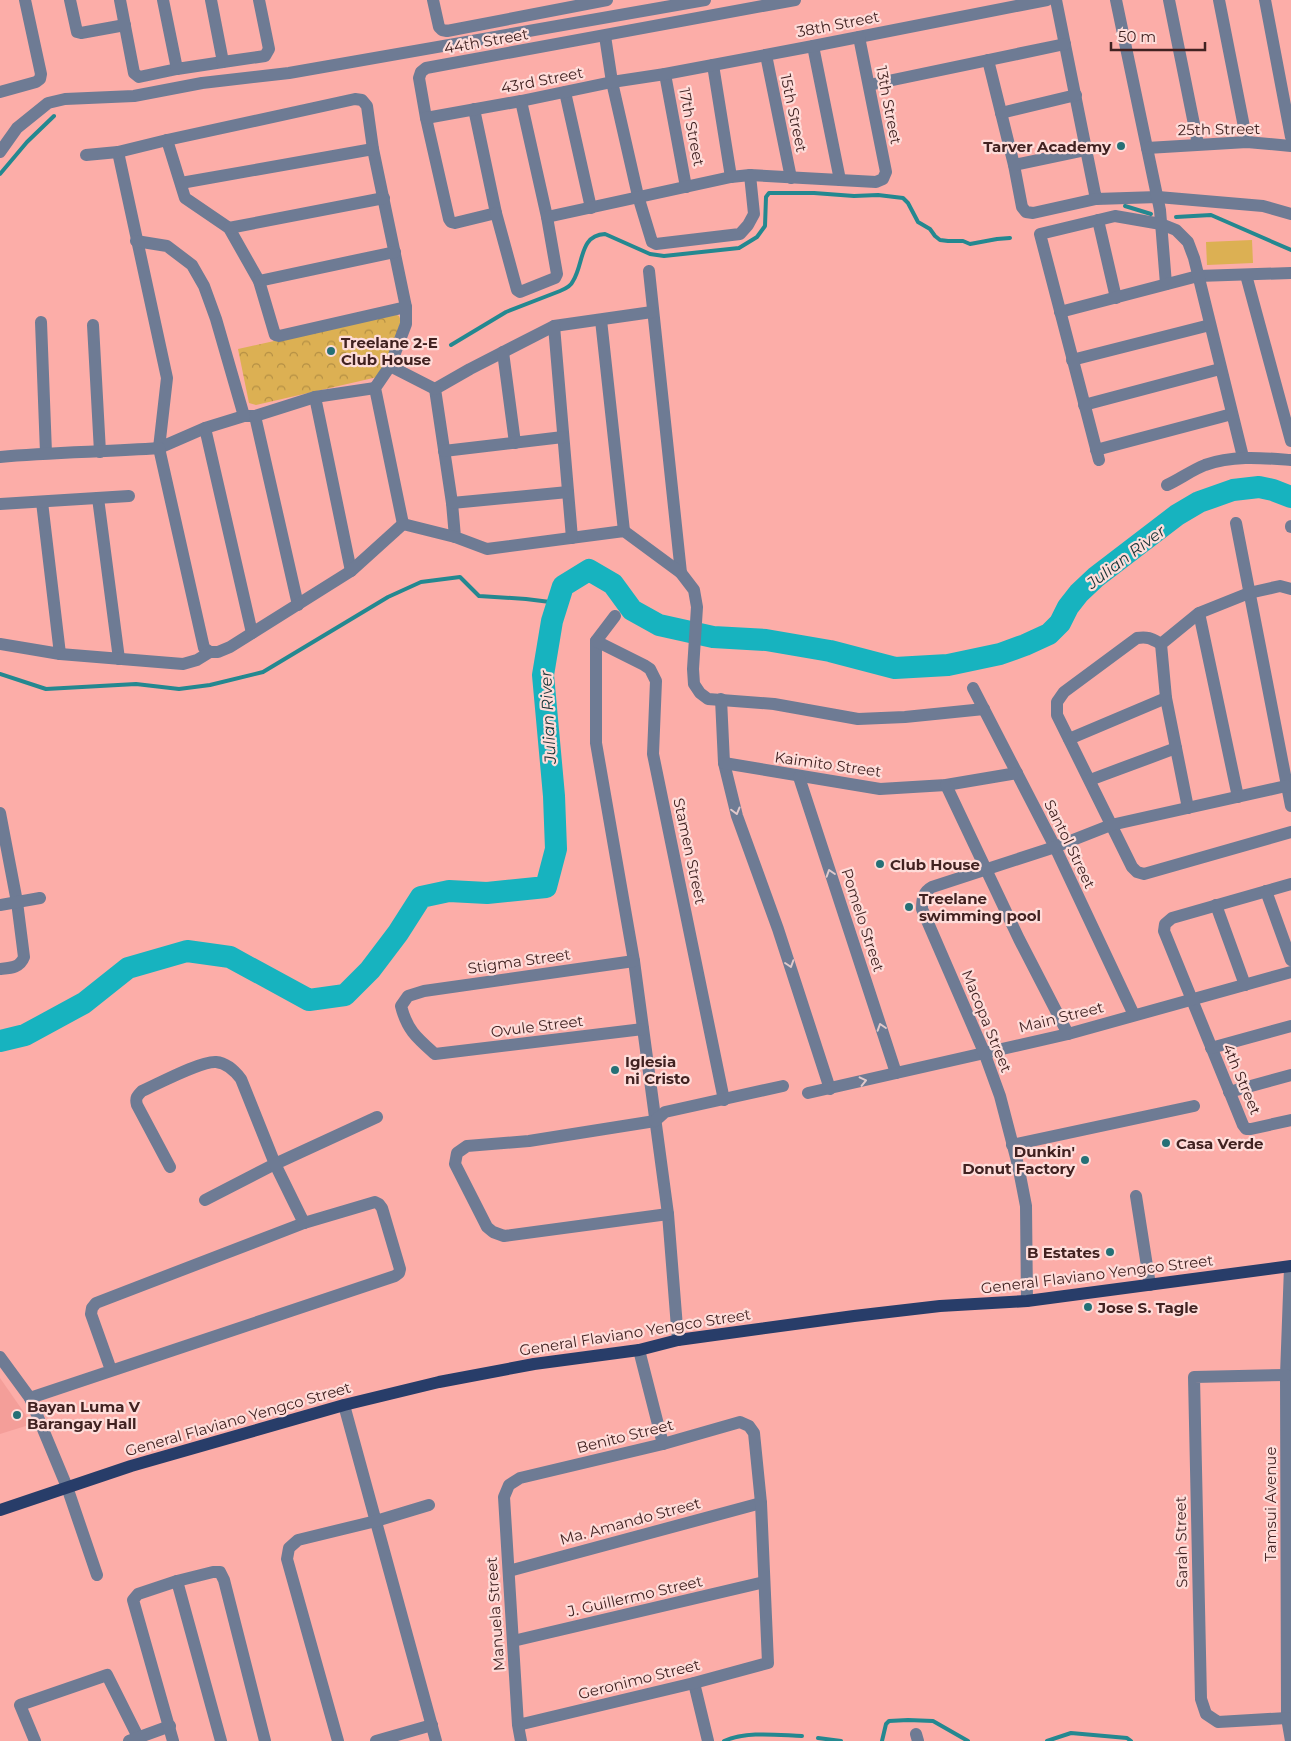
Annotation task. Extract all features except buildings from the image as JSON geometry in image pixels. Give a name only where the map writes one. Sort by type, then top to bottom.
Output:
[{"type":"main road","name":"General Flaviano Yengco Street","points":[[0,1510],[131,1466],[344,1405],[439,1382],[486,1373],[534,1364],[639,1350],[678,1340],[854,1316],[940,1306],[1027,1301],[1290,1266]]},
{"type":"street","points":[[0,92],[36,82],[40,79],[41,74],[25,0]]},
{"type":"street","points":[[70,0],[77,32],[125,25]]},
{"type":"street","points":[[120,0],[134,73],[139,77],[265,56],[270,49],[260,0]]},
{"type":"street","points":[[163,0],[177,70]]},
{"type":"street","points":[[211,0],[223,62]]},
{"type":"street","points":[[433,0],[439,27],[447,31],[607,0]]},
{"type":"street","points":[[0,152],[17,128],[48,103],[65,99],[134,96],[202,83],[290,73],[705,0]]},
{"type":"street","name":"44th Street","points":[[496,213],[455,223],[449,219],[419,78],[421,72],[426,68],[795,0]]},
{"type":"street","name":"38th Street","points":[[665,74],[1047,0]]},
{"type":"street","points":[[1056,0],[1096,199]]},
{"type":"street","points":[[1116,0],[1158,198],[1166,284]]},
{"type":"street","points":[[1169,0],[1198,144]]},
{"type":"street","points":[[1219,0],[1247,142]]},
{"type":"street","points":[[1264,0],[1291,137]]},
{"type":"street","points":[[605,36],[612,82],[638,196],[652,242],[656,244],[740,234],[754,214],[750,175]]},
{"type":"street","name":"13th Street","points":[[840,180],[876,182],[883,179],[886,172],[859,37]]},
{"type":"street","points":[[869,85],[1065,44]]},
{"type":"street","points":[[547,217],[731,177],[750,175],[840,180],[813,46]]},
{"type":"street","name":"15th Street","points":[[766,55],[791,178]]},
{"type":"street","points":[[988,60],[1014,165],[1022,208],[1026,212],[1033,213],[1096,199],[1158,198],[1263,206],[1291,214]]},
{"type":"street","points":[[713,65],[731,177]]},
{"type":"street","name":"43rd Street","points":[[426,118],[612,82],[665,74]]},
{"type":"street","name":"17th Street","points":[[665,74],[686,186]]},
{"type":"street","points":[[565,92],[591,208]]},
{"type":"street","points":[[1001,113],[1076,95]]},
{"type":"street","points":[[86,155],[118,152],[355,99],[362,100],[367,106],[373,149],[406,307],[406,324],[390,366],[375,388],[403,524]]},
{"type":"street","points":[[474,109],[496,213],[515,287],[520,292],[555,278],[557,274],[547,217],[521,101]]},
{"type":"street","points":[[167,140],[185,198],[229,228],[258,281],[275,335],[279,336],[406,307]]},
{"type":"street","name":"25th Street","points":[[1147,148],[1247,142],[1291,146]]},
{"type":"street","points":[[181,183],[373,149]]},
{"type":"street","points":[[1014,165],[1086,150]]},
{"type":"street","points":[[118,152],[167,378],[160,448],[204,648],[210,652]]},
{"type":"street","points":[[229,228],[384,198]]},
{"type":"street","points":[[1232,414],[1097,455],[1040,234],[1115,216],[1161,224],[1176,230],[1188,242],[1198,276],[1243,457]]},
{"type":"street","points":[[1098,220],[1116,298]]},
{"type":"street","points":[[136,241],[167,246],[192,265],[204,286],[249,416],[298,605]]},
{"type":"street","points":[[258,281],[395,252]]},
{"type":"street","points":[[649,271],[681,573]]},
{"type":"street","points":[[1060,312],[1198,276],[1291,273]]},
{"type":"street","points":[[1246,275],[1291,441]]},
{"type":"street","points":[[435,390],[554,326],[652,312]]},
{"type":"street","points":[[601,320],[624,531]]},
{"type":"street","points":[[41,322],[46,452]]},
{"type":"street","points":[[94,325],[100,452]]},
{"type":"street","points":[[1072,360],[1210,325]]},
{"type":"street","points":[[554,326],[572,538]]},
{"type":"street","points":[[504,352],[515,443]]},
{"type":"street","points":[[390,366],[435,390]]},
{"type":"street","points":[[1084,405],[1220,369]]},
{"type":"street","points":[[0,457],[46,452],[100,452],[160,448],[206,428],[249,416],[315,398],[375,388]]},
{"type":"street","points":[[435,390],[452,503],[455,537]]},
{"type":"street","points":[[315,398],[351,572]]},
{"type":"street","points":[[206,428],[252,633]]},
{"type":"street","points":[[444,451],[563,437]]},
{"type":"street","points":[[1167,485],[1205,465],[1224,460],[1243,457],[1291,460]]},
{"type":"street","points":[[452,503],[568,492]]},
{"type":"street","points":[[0,504],[129,496]]},
{"type":"street","points":[[98,498],[119,659]]},
{"type":"street","points":[[42,502],[60,654]]},
{"type":"street","points":[[403,524],[455,537],[487,549],[624,531],[681,573],[694,590],[697,607],[693,668],[694,684],[700,693],[708,699],[774,704],[858,719],[905,717],[984,709]]},
{"type":"street","points":[[0,644],[60,654],[119,659],[183,664],[197,660],[210,652],[218,652],[230,647],[351,572],[403,524]]},
{"type":"street","points":[[1236,524],[1291,806]]},
{"type":"street","points":[[1161,644],[1199,613],[1249,594],[1280,586],[1291,589]]},
{"type":"street","points":[[1199,613],[1238,797]]},
{"type":"street","points":[[615,616],[596,641],[596,744],[634,961],[668,1214],[678,1340]]},
{"type":"street","points":[[1161,644],[1145,636],[1137,638],[1064,692],[1057,702],[1057,715],[1132,868],[1144,874],[1291,832]]},
{"type":"street","name":"Stamen Street","points":[[596,641],[644,665],[650,669],[656,681],[654,754],[724,1100]]},
{"type":"street","points":[[1161,644],[1166,698],[1188,808]]},
{"type":"street","name":"Santol Street","points":[[973,688],[1055,847],[1134,1015]]},
{"type":"street","points":[[1069,739],[1166,698]]},
{"type":"street","points":[[721,699],[724,763],[737,816],[778,929],[830,1089]]},
{"type":"street","points":[[1090,780],[1176,748]]},
{"type":"street","name":"Kaimito Street","points":[[724,763],[798,777],[880,789],[946,785],[1017,773]]},
{"type":"street","name":"Pomelo Street","points":[[798,777],[896,1073]]},
{"type":"street","points":[[946,785],[985,870],[1068,1034]]},
{"type":"street","name":"Macopa Street","points":[[1027,1301],[1026,1206],[1012,1145],[1000,1096],[984,1052],[922,909],[922,901],[927,890],[1055,847],[1111,825],[1286,786]]},
{"type":"street","points":[[0,813],[17,902],[24,957],[22,963],[17,966],[0,970]]},
{"type":"street","points":[[1245,985],[1216,905],[1291,884]]},
{"type":"street","points":[[1266,891],[1291,960]]},
{"type":"street","points":[[0,905],[40,898]]},
{"type":"street","name":"4th Street","points":[[1216,905],[1172,918],[1165,924],[1164,930],[1243,1125],[1246,1129],[1251,1129],[1291,1120]]},
{"type":"street","name":"Stigma Street","points":[[435,1054],[413,1034],[405,1020],[401,1006],[408,996],[424,991],[634,961]]},
{"type":"street","name":"Main Street","points":[[808,1093],[1068,1034],[1291,972]]},
{"type":"street","points":[[1211,1048],[1291,1026]]},
{"type":"street","name":"Ovule Street","points":[[435,1054],[643,1029]]},
{"type":"street","points":[[170,1167],[137,1104],[137,1096],[142,1091],[200,1065],[216,1062],[232,1068],[241,1079],[275,1164],[304,1223]]},
{"type":"street","points":[[1229,1092],[1291,1075]]},
{"type":"street","points":[[668,1214],[504,1236],[493,1232],[487,1227],[455,1164],[457,1153],[467,1146],[530,1141],[655,1121],[665,1112],[782,1086]]},
{"type":"street","points":[[1012,1145],[1194,1106]]},
{"type":"street","points":[[205,1200],[275,1164],[377,1117]]},
{"type":"street","points":[[1136,1196],[1150,1285]]},
{"type":"street","points":[[30,1398],[395,1276],[399,1273],[400,1269],[382,1208],[374,1202],[304,1223],[96,1303],[92,1308],[91,1314],[111,1370]]},
{"type":"street","name":"Tamsui Avenue","points":[[1290,1266],[1286,1375],[1288,1718],[1291,1741]]},
{"type":"street","points":[[639,1350],[663,1444]]},
{"type":"street","points":[[0,1357],[30,1398],[67,1487],[97,1575]]},
{"type":"street","name":"Sarah Street","points":[[1286,1375],[1194,1377],[1201,1700],[1206,1714],[1218,1722],[1288,1718]]},
{"type":"street","points":[[344,1405],[436,1741]]},
{"type":"street","name":"Benito Street","points":[[509,1485],[520,1478],[663,1444],[740,1422],[749,1426],[754,1433],[761,1503]]},
{"type":"street","name":"Manuela Street","points":[[509,1485],[504,1497],[518,1725],[521,1741]]},
{"type":"street","points":[[761,1503],[764,1582]]},
{"type":"street","name":"Ma. Amando Street","points":[[509,1571],[761,1503]]},
{"type":"street","points":[[338,1741],[287,1559],[288,1548],[298,1540],[429,1505]]},
{"type":"street","points":[[173,1741],[133,1600],[138,1594],[177,1581],[220,1572],[224,1580],[265,1741]]},
{"type":"street","points":[[177,1581],[221,1741]]},
{"type":"street","name":"J. Guillermo Street","points":[[513,1641],[764,1582]]},
{"type":"street","name":"Geronimo Street","points":[[518,1725],[694,1683],[768,1663],[764,1582]]},
{"type":"street","points":[[35,1741],[20,1705],[107,1675],[133,1739],[170,1726]]},
{"type":"street","points":[[694,1683],[708,1741]]},
{"type":"street","points":[[376,1741],[432,1725]]},
{"type":"shaded area","points":[[0,1378],[32,1424],[0,1434]]},
{"type":"green space","points":[[1252,240],[1253,263],[1207,265],[1206,242]]},
{"type":"green space","points":[[395,314],[399,316],[401,321],[382,376],[256,405],[249,403],[238,349]]},
{"type":"waterway","points":[[0,174],[27,142],[54,116]]},
{"type":"waterway","points":[[451,345],[506,312],[568,287],[576,274],[586,245],[597,236],[605,234],[650,254],[664,256],[739,248],[757,237],[765,226],[766,197],[769,193],[878,195],[903,198],[908,203],[918,222],[930,229],[940,240],[963,241],[970,244],[1010,238]]},
{"type":"waterway","points":[[1125,206],[1151,214]]},
{"type":"waterway","points":[[1176,217],[1211,215],[1291,250]]},
{"type":"waterway","name":"Julian River","points":[[0,1041],[25,1035],[84,1003],[128,968],[187,951],[230,957],[309,1000],[345,995],[370,970],[398,933],[421,897],[449,891],[487,893],[546,887],[556,849],[554,796],[543,675],[552,621],[563,586],[589,570],[613,584],[632,610],[659,625],[713,637],[766,640],[830,651],[895,668],[948,665],[1000,654],[1049,634],[1060,623],[1068,607],[1079,593],[1096,577],[1177,515],[1199,502],[1233,490],[1259,487],[1291,497]]},
{"type":"waterway","points":[[0,674],[46,689],[136,684],[179,689],[210,685],[263,672],[388,597],[421,582],[460,577],[479,596],[558,603]]},
{"type":"waterway","points":[[882,1741],[886,1724],[889,1721],[908,1720],[933,1721],[968,1741]]},
{"type":"waterway","points":[[1047,1741],[1071,1733],[1127,1738],[1131,1741]]},
{"type":"waterway","points":[[724,1741],[752,1735],[802,1736]]},
{"type":"waterway","points":[[818,1738],[841,1741]]},
{"type":"place","name":"Tarver Academy","points":[[1121,146]]},
{"type":"place","name":"Treelane 2-E Club House","points":[[331,351]]},
{"type":"place","name":"Club House","points":[[880,864]]},
{"type":"place","name":"Treelane swimming pool","points":[[909,907]]},
{"type":"place","name":"Iglesia ni Cristo","points":[[615,1070]]},
{"type":"place","name":"Casa Verde","points":[[1166,1143]]},
{"type":"place","name":"Dunkin' Donut Factory","points":[[1085,1160]]},
{"type":"place","name":"B Estates","points":[[1110,1252]]},
{"type":"place","name":"Jose S. Tagle","points":[[1088,1307]]},
{"type":"place","name":"Bayan Luma V Barangay Hall","points":[[17,1415]]}]
